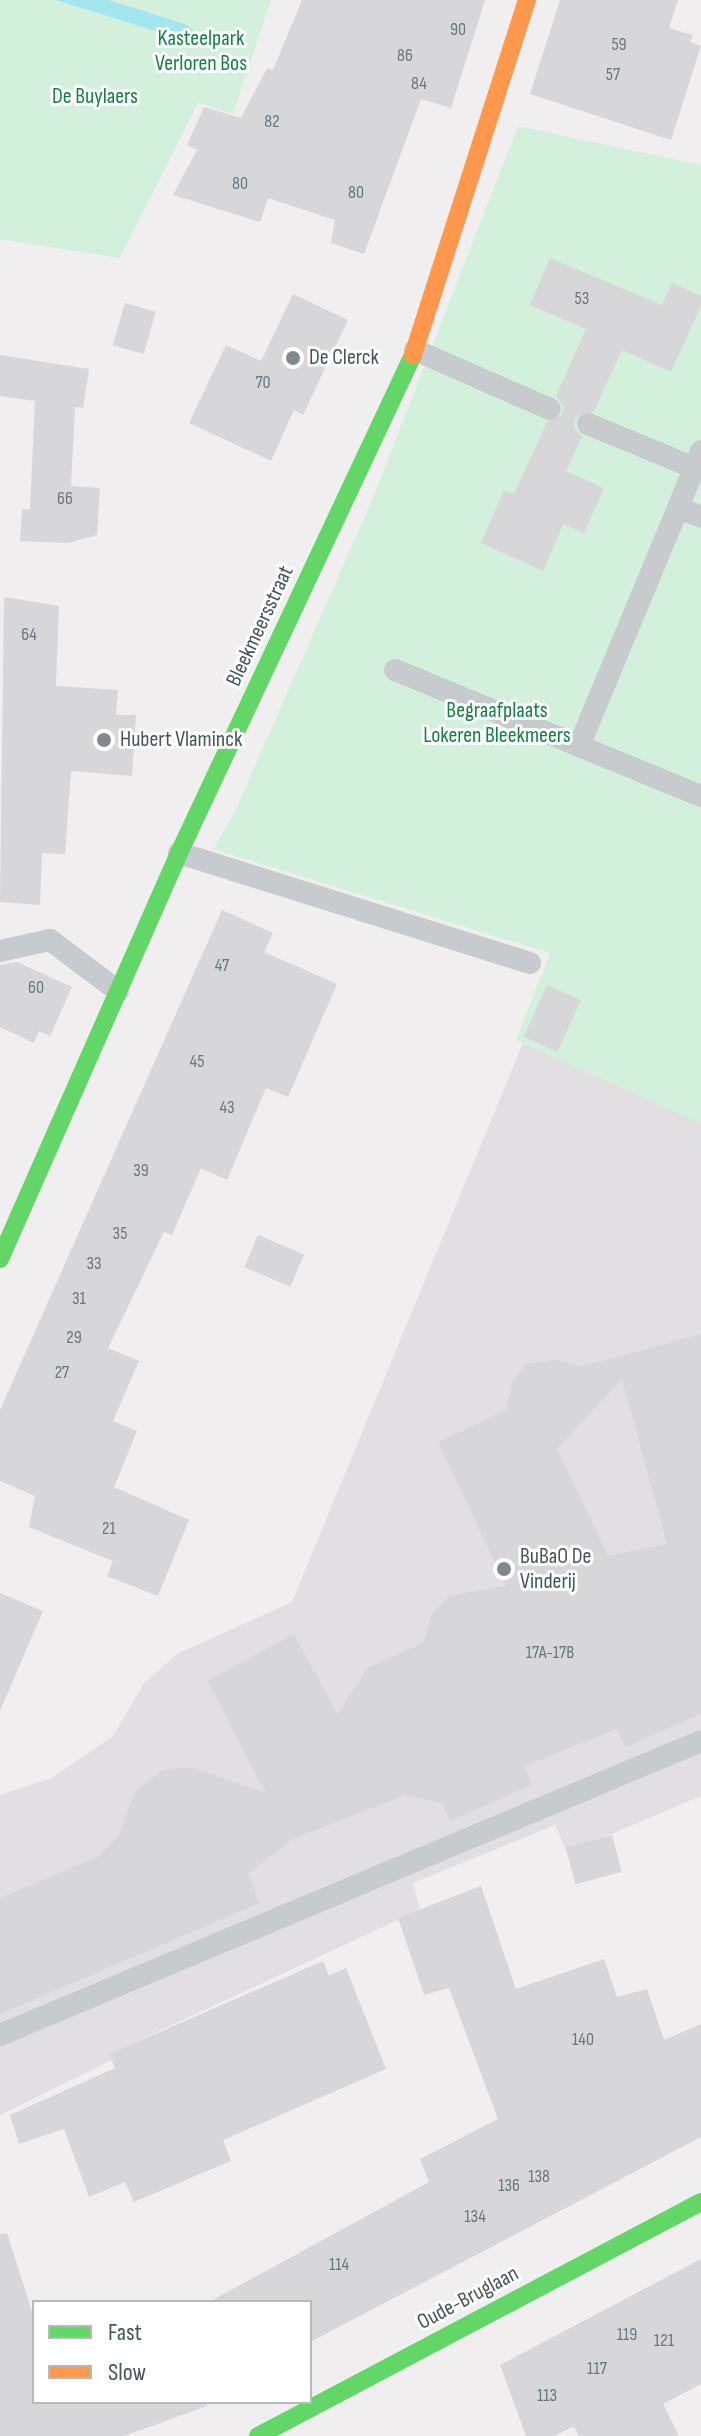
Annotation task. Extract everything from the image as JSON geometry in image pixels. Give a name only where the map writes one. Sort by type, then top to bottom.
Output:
[{"type":"street","name":"Bleekmeersstraat","points":[[0,1259],[179,853],[415,350],[527,0]]},
{"type":"street","name":"Oude-Bruglaan","points":[[258,2436],[701,2202]]},
{"type":"lane","points":[[415,350],[550,409]]},
{"type":"lane","points":[[579,746],[698,460],[588,424]]},
{"type":"lane","points":[[678,508],[701,517]]},
{"type":"lane","points":[[395,670],[701,796]]},
{"type":"lane","points":[[179,853],[530,963]]},
{"type":"lane","points":[[0,951],[50,940],[118,991]]},
{"type":"lane","points":[[0,2035],[701,1741]]},
{"type":"shaded area","name":"BuBaO De Vinderij","points":[[523,1043],[701,1123],[701,1796],[567,1853],[555,1825],[413,1883],[420,1909],[415,1912],[110,2054],[112,2060],[0,2115],[0,1795],[52,1778],[113,1736],[144,1683],[177,1654],[292,1602]]},
{"type":"green space","name":"De Buylaers","points":[[0,0],[271,0],[233,114],[198,103],[120,258],[0,239]]},
{"type":"green space","name":"Begraafplaats Lokeren Bleekmeers","points":[[518,126],[701,165],[701,1123],[516,1040],[550,953],[213,849],[233,816],[373,498]]},
{"type":"water","points":[[56,0],[109,0],[187,25],[204,40],[191,42]]},
{"type":"building","points":[[302,0],[485,0],[451,108],[421,99],[364,254],[331,243],[335,220],[268,198],[260,222],[173,195],[197,150],[187,145],[204,107],[241,118],[267,68],[273,70]]},
{"type":"building","points":[[560,0],[678,0],[669,28],[693,35],[690,42],[701,46],[671,140],[530,94]]},
{"type":"building","points":[[550,258],[662,305],[672,283],[701,296],[701,306],[671,372],[622,350],[594,411],[575,418],[574,427],[582,437],[566,471],[604,488],[584,533],[563,524],[543,571],[481,543],[504,490],[514,494],[547,422],[562,415],[564,407],[556,396],[586,329],[530,305]]},
{"type":"building","points":[[293,294],[348,320],[303,415],[294,410],[271,461],[189,423],[226,345],[261,361]]},
{"type":"building","points":[[125,303],[156,312],[144,354],[113,345]]},
{"type":"building","points":[[0,355],[89,369],[83,408],[75,407],[71,486],[100,488],[97,535],[68,543],[20,541],[22,509],[30,510],[35,401],[0,396]]},
{"type":"building","points":[[4,597],[59,606],[56,686],[118,690],[116,715],[136,715],[132,776],[71,771],[65,854],[42,853],[40,905],[0,902]]},
{"type":"building","points":[[222,910],[273,933],[264,952],[337,984],[288,1097],[266,1088],[227,1180],[201,1168],[172,1235],[164,1232],[108,1348],[139,1361],[113,1421],[137,1431],[114,1487],[189,1520],[158,1596],[107,1576],[113,1561],[29,1527],[35,1496],[0,1481],[0,1410]]},
{"type":"building","points":[[17,962],[72,987],[50,1036],[39,1031],[34,1043],[0,1027],[0,965]]},
{"type":"building","points":[[547,985],[581,1000],[558,1052],[524,1037]]},
{"type":"building","points":[[258,1235],[304,1255],[290,1287],[244,1267]]},
{"type":"building","points":[[701,1334],[701,1714],[625,1747],[617,1729],[525,1766],[532,1785],[450,1821],[442,1804],[405,1795],[293,1839],[248,1874],[260,1903],[0,2014],[0,1898],[97,1857],[119,1835],[135,1791],[163,1770],[190,1767],[266,1793],[207,1681],[294,1634],[337,1714],[368,1668],[424,1642],[431,1615],[450,1595],[506,1586],[438,1442],[506,1410],[512,1382],[526,1364],[557,1360],[580,1367]],"holes":[[[622,1379],[667,1544],[608,1556],[557,1449]]]},
{"type":"building","points":[[0,1593],[43,1611],[0,1711]]},
{"type":"building","points":[[612,1835],[622,1872],[575,1884],[566,1847]]},
{"type":"building","points":[[481,1886],[516,1989],[604,1959],[617,1997],[647,1989],[664,2040],[701,2024],[701,2137],[312,2341],[312,2300],[213,2300],[429,2182],[420,2159],[498,2119],[449,1988],[424,1995],[398,1918]]},
{"type":"building","points":[[323,1961],[329,1976],[346,1968],[386,2069],[223,2140],[231,2161],[134,2202],[125,2182],[89,2197],[64,2129],[19,2144],[10,2115],[115,2068],[109,2054]]},
{"type":"building","points":[[7,2233],[32,2312],[32,2404],[207,2406],[124,2436],[0,2436],[0,2234]]},
{"type":"building","points":[[701,2259],[701,2384],[663,2404],[679,2436],[579,2436],[574,2426],[554,2436],[526,2436],[500,2365]]},
{"type":"traffic: fast","points":[[0,1259],[179,853],[413,355]]},
{"type":"traffic: fast","points":[[258,2436],[701,2202]]},
{"type":"traffic: slow","points":[[413,355],[527,0]]},
{"type":"place","name":"De Clerck","points":[[293,358]]},
{"type":"place","name":"Hubert Vlaminck","points":[[104,740]]},
{"type":"place","name":"BuBaO De Vinderij","points":[[504,1569]]},
{"type":"park label","name":"Kasteelpark Verloren Bos","points":[[201,50]]}]
